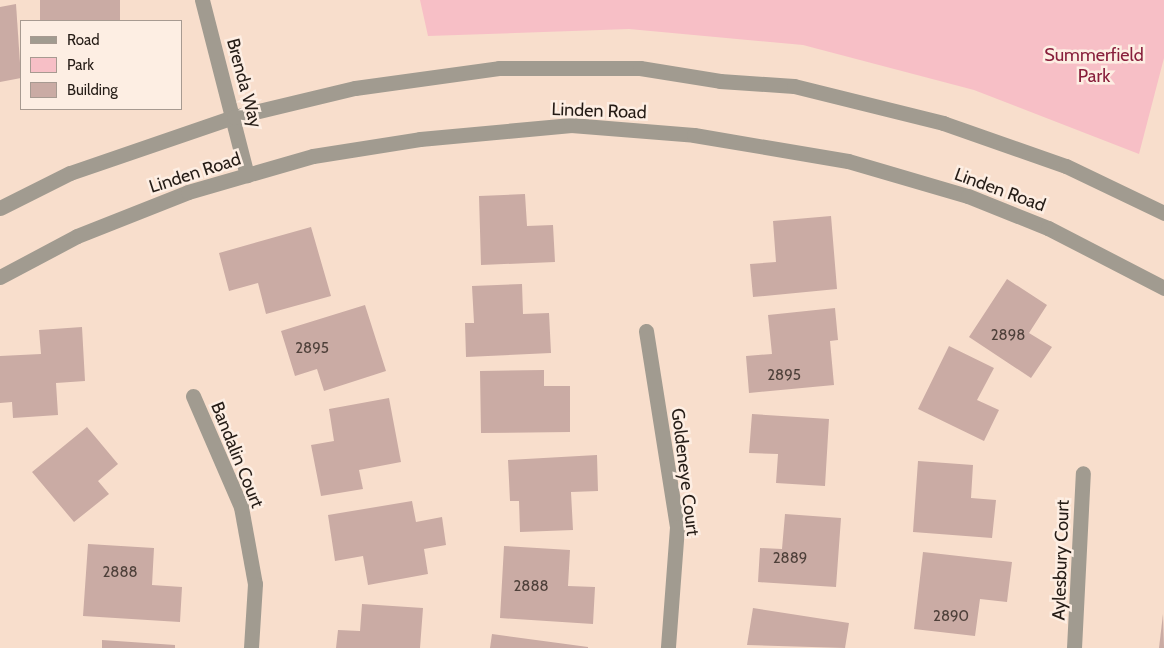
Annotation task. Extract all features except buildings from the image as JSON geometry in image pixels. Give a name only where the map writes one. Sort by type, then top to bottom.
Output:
[{"type":"street","name":"Brenda Way","points":[[202,0],[234,117],[247,175]]},
{"type":"street","points":[[0,208],[70,172],[234,117],[355,88],[499,68],[640,68],[720,81],[794,86],[943,122],[1066,166],[1164,213]]},
{"type":"street","name":"Linden Road","points":[[0,277],[77,236],[188,192],[314,156],[420,140],[571,125],[694,135],[848,161],[968,196],[1048,228],[1164,288]]},
{"type":"street","name":"Goldeneye Court","points":[[646,331],[677,527],[668,648]]},
{"type":"street","name":"Bandalin Court","points":[[193,396],[241,507],[255,584],[252,648]]},
{"type":"street","name":"Aylesbury Court","points":[[1074,648],[1083,473]]},
{"type":"green space","name":"Summerfield Park","points":[[420,0],[1164,0],[1164,58],[1139,154],[974,90],[803,45],[629,29],[428,36]]}]
